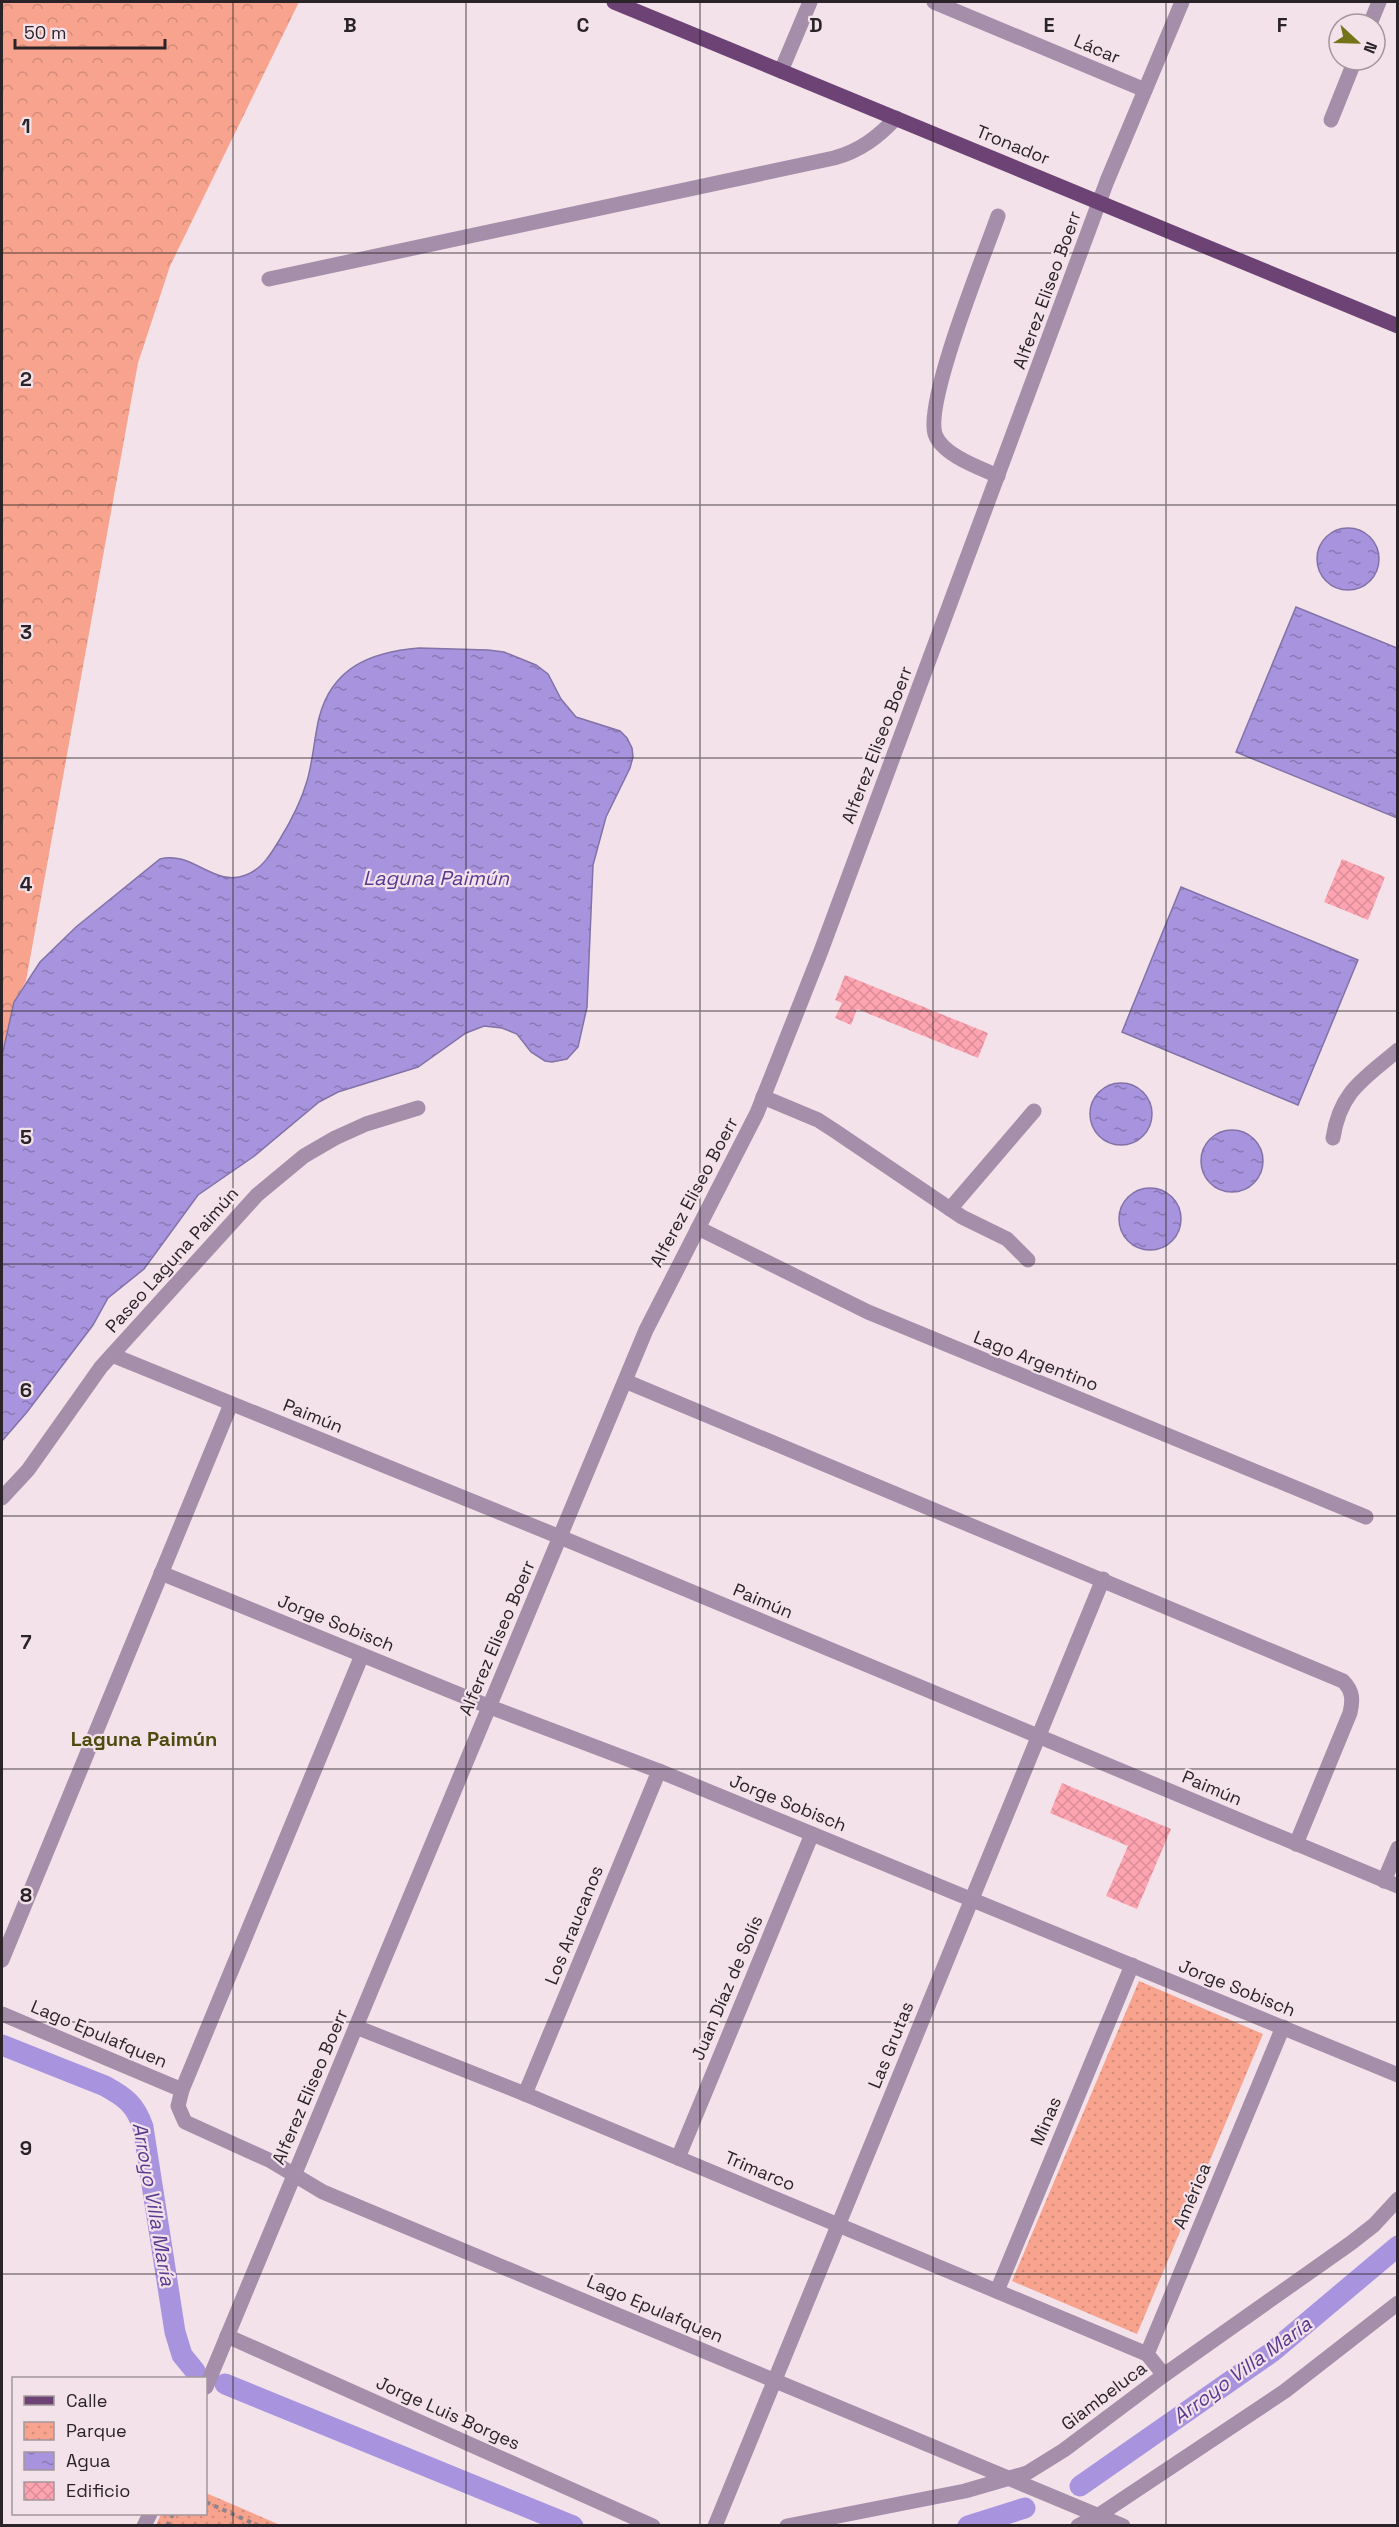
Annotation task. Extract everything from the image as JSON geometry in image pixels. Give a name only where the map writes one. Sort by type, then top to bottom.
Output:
[{"type":"main road","name":"Tronador","points":[[614,2],[1398,326]]},
{"type":"street","points":[[781,70],[810,2]]},
{"type":"street","name":"Lácar","points":[[934,2],[1145,90]]},
{"type":"street","name":"Alferez Eliseo Boerr","points":[[207,2385],[653,1315],[744,1143],[763,1097],[821,951],[1100,202],[1182,2]]},
{"type":"street","points":[[1330,120],[1350,72]]},
{"type":"street","points":[[269,279],[834,158],[852,153],[867,144],[896,118]]},
{"type":"street","points":[[998,216],[950,352],[935,403],[935,433],[942,446],[970,464],[998,476]]},
{"type":"street","points":[[1333,1138],[1336,1119],[1347,1096],[1398,1050]]},
{"type":"street","points":[[763,1097],[818,1120],[836,1131],[950,1209],[974,1224],[1007,1239],[1028,1260]]},
{"type":"street","name":"Paseo Laguna Paimún","points":[[2,1498],[28,1470],[91,1380],[112,1355],[258,1195],[289,1167],[319,1146],[350,1130],[418,1108]]},
{"type":"street","points":[[950,1209],[1034,1111]]},
{"type":"street","name":"Lago Argentino","points":[[698,1228],[868,1312],[1366,1517]]},
{"type":"street","name":"Paimún","points":[[112,1355],[560,1537],[1391,1884]]},
{"type":"street","points":[[625,1381],[1344,1681],[1351,1689],[1353,1701],[1350,1713],[1296,1844]]},
{"type":"street","points":[[2,1960],[231,1404]]},
{"type":"street","name":"Jorge Sobisch","points":[[161,1573],[490,1707],[659,1771],[1398,2075]]},
{"type":"street","name":"Las Grutas","points":[[715,2526],[1103,1580]]},
{"type":"street","points":[[182,2090],[362,1655]]},
{"type":"street","name":"Los Araucanos","points":[[525,2094],[659,1771]]},
{"type":"street","name":"Juan Díaz de Solís","points":[[678,2158],[812,1834]]},
{"type":"street","points":[[1391,1884],[1398,1848]]},
{"type":"street","name":"Minas","points":[[997,2291],[1132,1965]]},
{"type":"street","name":"Lago Epulafquen","points":[[2,2014],[182,2090],[178,2106],[185,2122],[272,2161],[323,2192],[1123,2526]]},
{"type":"street","name":"Trimarco","points":[[356,2027],[525,2094],[1148,2354]]},
{"type":"street","name":"América","points":[[1148,2354],[1283,2027]]},
{"type":"street","name":"Giambeluca","points":[[787,2526],[965,2492],[1027,2473],[1064,2450],[1164,2375],[1351,2243],[1374,2225],[1398,2199]]},
{"type":"street","points":[[1078,2526],[1099,2515],[1285,2391],[1398,2303]]},
{"type":"street","name":"Jorge Luis Borges","points":[[227,2336],[653,2526]]},
{"type":"street","points":[[1148,2354],[1164,2375]]},
{"type":"path","points":[[207,2502],[259,2526]]},
{"type":"green space","points":[[2,2],[299,2],[170,266],[138,363],[26,981],[14,1002],[2,1056]]},
{"type":"green space","points":[[1139,1981],[1263,2034],[1137,2334],[1012,2281]]},
{"type":"green space","points":[[207,2493],[280,2525],[156,2525],[161,2515],[207,2515]]},
{"type":"water","points":[[1342,528],[1354,528],[1370,537],[1377,547],[1379,559],[1377,571],[1370,581],[1354,590],[1342,590],[1331,585],[1322,576],[1317,565],[1317,553],[1322,542],[1331,533]]},
{"type":"water","points":[[1296,607],[1397,648],[1397,818],[1236,752]]},
{"type":"water","name":"Laguna Paimún","points":[[419,648],[504,652],[536,665],[548,674],[561,699],[576,717],[620,731],[632,748],[633,757],[630,768],[606,817],[593,865],[587,1007],[578,1047],[567,1059],[545,1061],[531,1052],[517,1034],[502,1028],[484,1026],[466,1033],[418,1067],[338,1092],[319,1102],[253,1157],[198,1195],[144,1269],[108,1298],[93,1325],[2,1441],[2,1056],[14,1002],[40,962],[76,927],[160,859],[182,860],[224,877],[234,878],[246,875],[261,865],[284,832],[302,796],[309,773],[319,718],[333,686],[344,674],[370,658],[385,653]]},
{"type":"water","points":[[1181,887],[1358,960],[1298,1105],[1122,1032]]},
{"type":"water","points":[[1115,1083],[1127,1083],[1143,1092],[1150,1102],[1152,1114],[1150,1126],[1143,1136],[1127,1145],[1115,1145],[1104,1140],[1095,1131],[1090,1120],[1090,1108],[1095,1097],[1104,1088]]},
{"type":"water","points":[[1226,1130],[1238,1130],[1254,1139],[1261,1149],[1263,1161],[1261,1173],[1254,1183],[1238,1192],[1226,1192],[1215,1187],[1206,1178],[1201,1167],[1201,1155],[1206,1144],[1215,1135]]},
{"type":"water","points":[[1144,1188],[1156,1188],[1172,1197],[1179,1207],[1181,1219],[1179,1231],[1172,1241],[1156,1250],[1144,1250],[1133,1245],[1124,1236],[1119,1225],[1119,1213],[1124,1202],[1133,1193]]},
{"type":"building","points":[[1342,859],[1385,877],[1368,920],[1324,902]]},
{"type":"building","points":[[845,975],[988,1033],[978,1058],[857,1009],[851,1025],[835,1018],[842,1003],[835,1000]]},
{"type":"building","points":[[1062,1783],[1171,1829],[1137,1909],[1106,1896],[1128,1846],[1050,1813]]},
{"type":"waterway","name":"Arroyo Villa María","points":[[2,2045],[105,2086],[124,2098],[136,2112],[143,2127],[175,2332],[182,2355],[195,2371]]},
{"type":"waterway","name":"Arroyo Villa María","points":[[1080,2486],[1272,2352],[1398,2246]]},
{"type":"waterway","name":"Arroyo Villa María","points":[[225,2384],[573,2526]]},
{"type":"waterway","name":"Arroyo Villa María","points":[[968,2526],[1025,2508]]},
{"type":"district","name":"Laguna Paimún","points":[[144,1739]]}]
